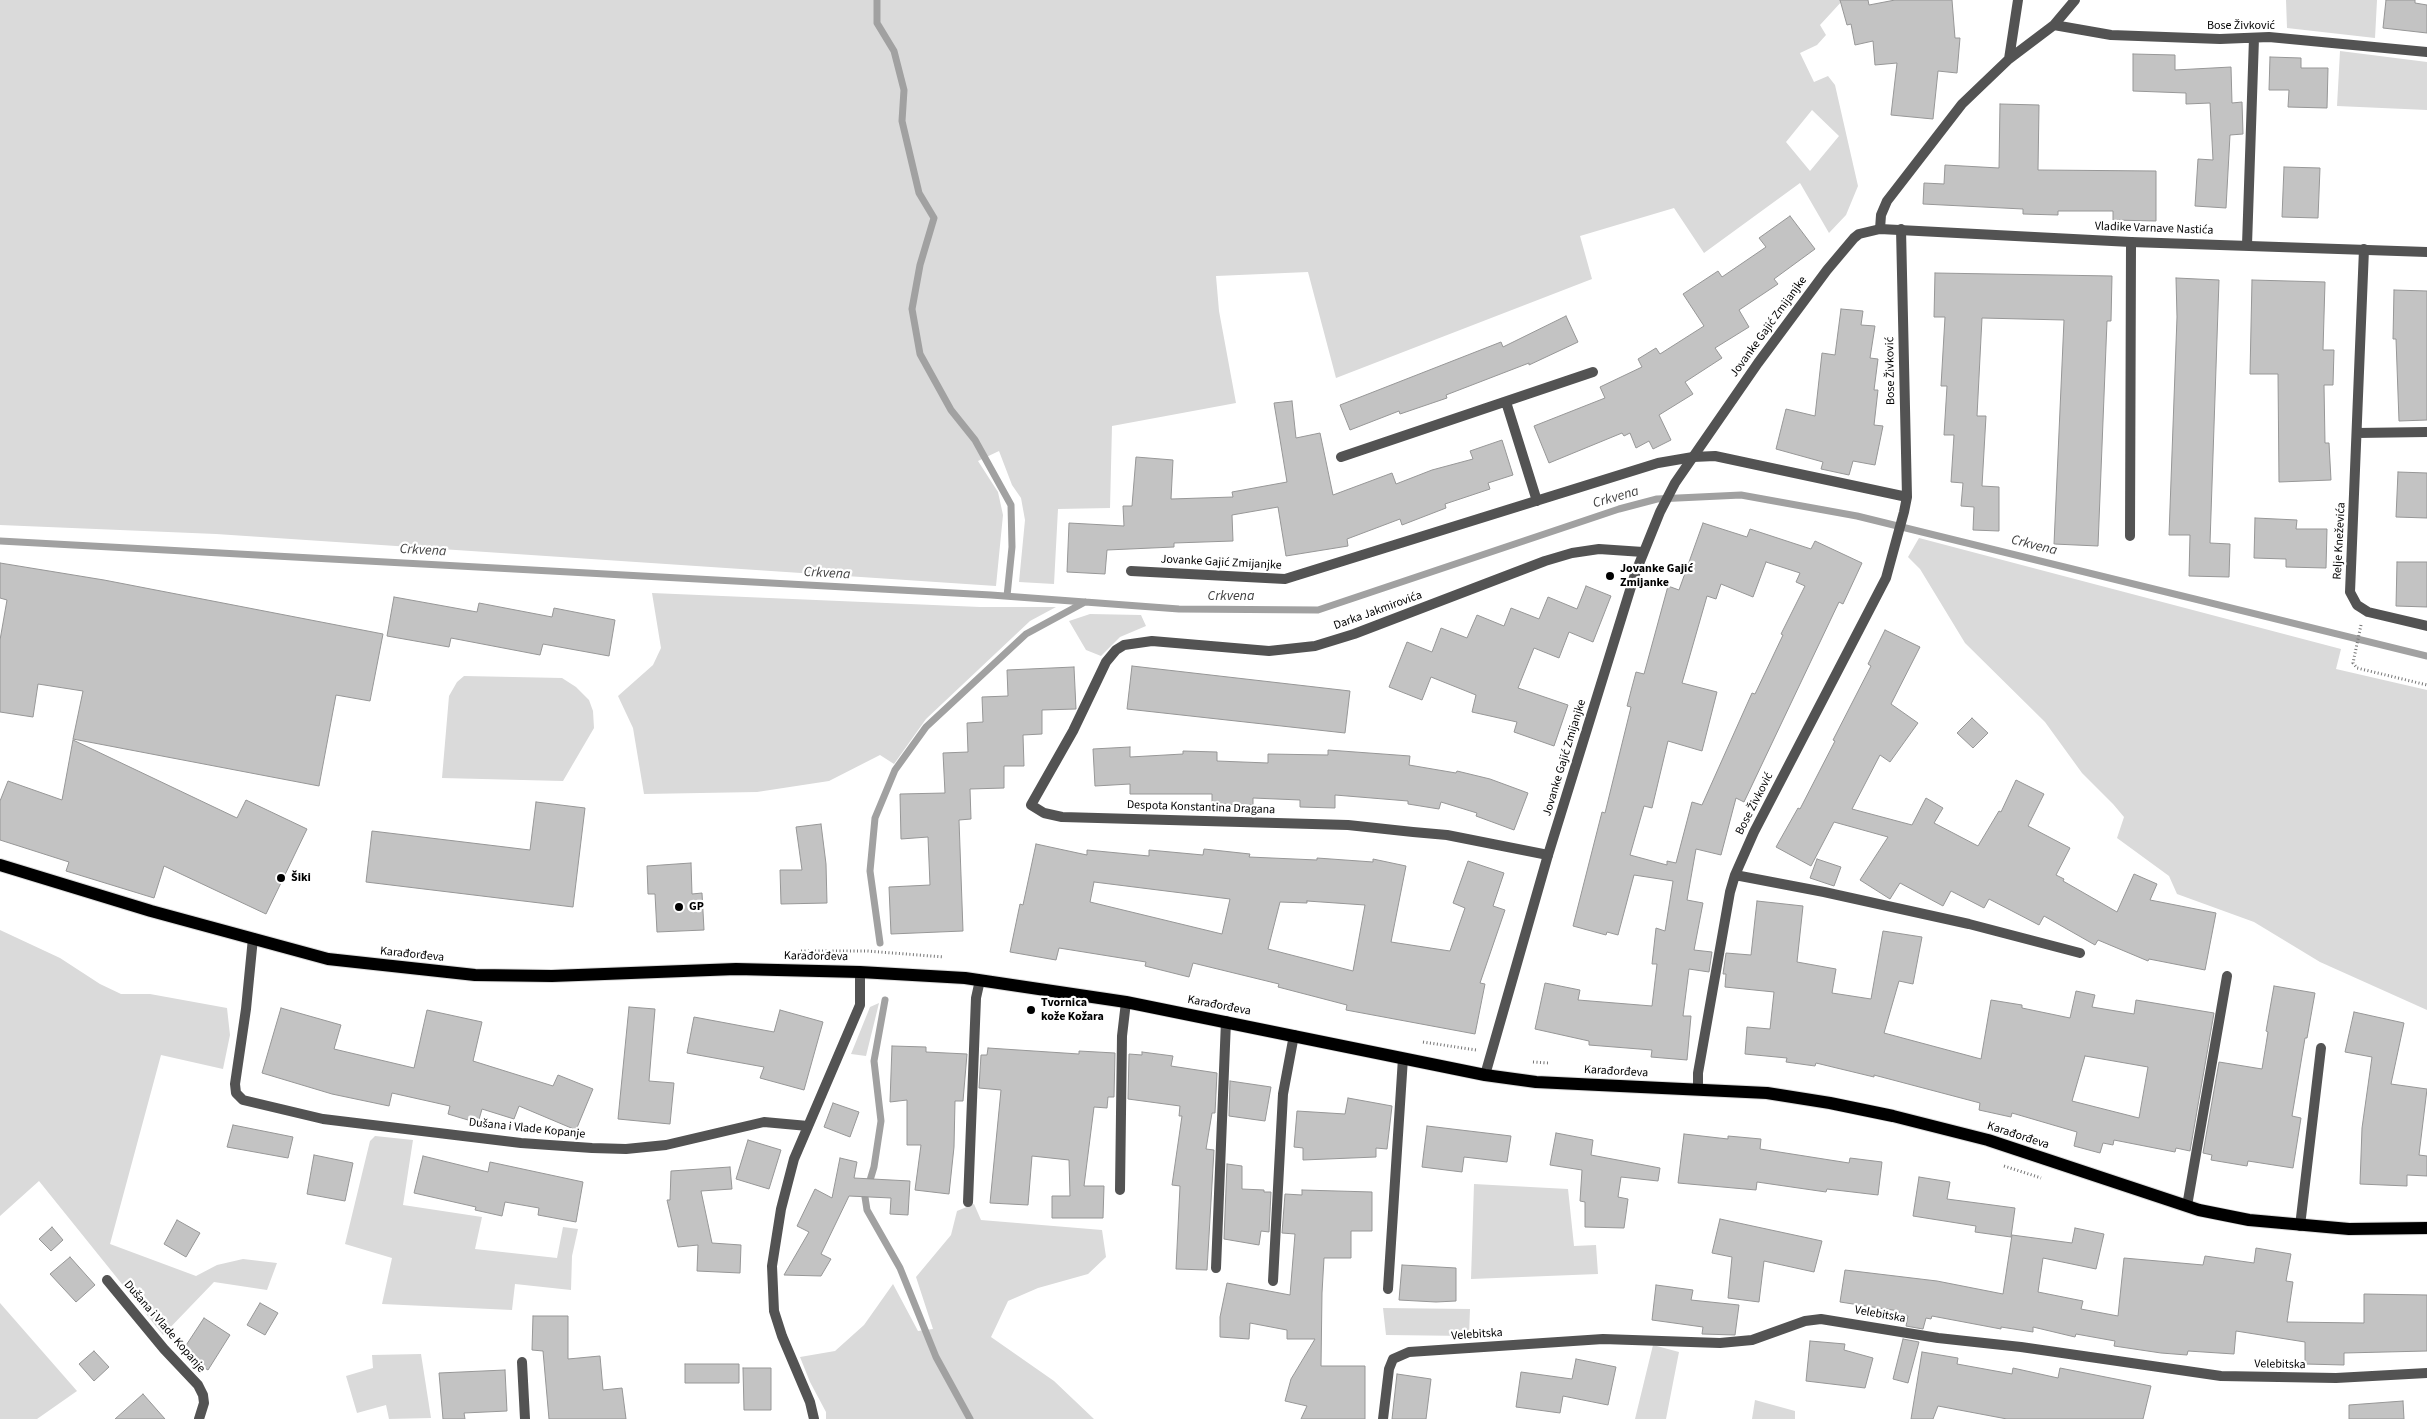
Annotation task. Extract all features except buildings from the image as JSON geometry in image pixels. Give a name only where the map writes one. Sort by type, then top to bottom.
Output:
[{"type":"main road","name":"Karađorđeva","points":[[0,865],[151,910],[328,959],[475,975],[552,976],[736,969],[860,972],[980,980],[1126,1002],[1485,1075],[1536,1082],[1767,1093],[1893,1116],[1988,1140],[2187,1206],[2250,1220],[2349,1229],[2427,1228]]},
{"type":"street","points":[[2009,59],[2018,0]]},
{"type":"street","points":[[1880,229],[1881,215],[1887,201],[1962,104],[2009,59],[2054,25],[2075,0]]},
{"type":"street","name":"Bose Živković","points":[[2054,25],[2111,35],[2220,39],[2254,38],[2427,52]]},
{"type":"street","points":[[2247,245],[2254,38]]},
{"type":"street","name":"Vladike Varnave Nastića","points":[[1880,229],[2131,242],[2427,252]]},
{"type":"street","name":"Jovanke Gajić Zmijanjke","points":[[1485,1075],[1548,855],[1643,552],[1660,512],[1675,483],[1758,363],[1843,250],[1859,234],[1880,229]]},
{"type":"street","name":"Bose Živković","points":[[1698,1089],[1699,1064],[1730,892],[1735,875],[1754,832],[1872,606],[1895,551],[1907,497],[1901,229]]},
{"type":"street","points":[[2130,536],[2131,242]]},
{"type":"street","name":"Relje Kneževića","points":[[2364,249],[2350,592],[2352,599],[2368,612],[2427,626]]},
{"type":"street","points":[[1341,457],[1593,372]]},
{"type":"street","points":[[1506,402],[1537,501]]},
{"type":"street","points":[[2357,433],[2427,432]]},
{"type":"street","points":[[1693,457],[1715,456],[1907,497]]},
{"type":"street","name":"Jovanke Gajić Zmijanjke","points":[[1131,570],[1285,579],[1658,463],[1693,457]]},
{"type":"street","name":"Darka Jakmirovića","points":[[1116,650],[1132,643],[1152,642],[1269,651],[1315,646],[1354,634],[1545,561],[1572,553],[1600,549],[1643,552]]},
{"type":"street","name":"Despota Konstantina Dragana","points":[[1116,650],[1106,662],[1073,731],[1031,805],[1044,813],[1062,817],[1348,826],[1447,835],[1548,855]]},
{"type":"street","points":[[1735,875],[1824,892],[1969,924],[2080,953]]},
{"type":"street","name":"Dušana i Vlade Kopanje","points":[[253,938],[246,1009],[235,1084],[236,1093],[242,1100],[323,1119],[521,1143],[592,1148],[626,1149],[666,1144],[764,1122],[808,1126]]},
{"type":"street","points":[[814,1419],[806,1389],[782,1336],[772,1300],[771,1284],[781,1209],[794,1159],[860,1005],[860,972]]},
{"type":"street","points":[[2187,1206],[2227,976]]},
{"type":"street","points":[[968,1202],[976,998],[980,980]]},
{"type":"street","points":[[1120,1190],[1122,1036],[1126,1002]]},
{"type":"street","points":[[1216,1268],[1226,1021]]},
{"type":"street","points":[[1273,1281],[1283,1094],[1294,1036]]},
{"type":"street","points":[[2300,1226],[2321,1048]]},
{"type":"street","points":[[1388,1289],[1403,1058]]},
{"type":"street","name":"Dušana i Vlade Kopanje","points":[[107,1280],[164,1349],[198,1385],[204,1395],[204,1403],[199,1419]]},
{"type":"street","name":"Velebitska","points":[[1383,1419],[1389,1369],[1393,1359],[1409,1352],[1603,1339],[1720,1343],[1752,1340],[1805,1321],[1820,1319],[1938,1338],[2021,1346],[2163,1369],[2221,1376],[2336,1378],[2427,1374]]},
{"type":"street","points":[[522,1362],[525,1419]]},
{"type":"path","points":[[2361,624],[2353,663],[2356,668],[2427,685]]},
{"type":"path","points":[[1998,1164],[2042,1179]]},
{"type":"shaded area","points":[[0,0],[1843,0],[1820,25],[1826,35],[1817,45],[1800,53],[1814,82],[1828,76],[1835,85],[1858,186],[1846,215],[1829,233],[1800,183],[1704,253],[1674,208],[1580,236],[1592,279],[1336,378],[1308,272],[1216,276],[1219,311],[1236,403],[1112,426],[1110,508],[1058,509],[1054,584],[1019,582],[1025,520],[1021,498],[1012,485],[999,451],[978,461],[998,492],[1003,515],[996,586],[216,534],[0,525]],"holes":[[[1812,110],[1839,136],[1810,171],[1786,142]]]},
{"type":"shaded area","points":[[2286,0],[2377,0],[2375,38],[2287,28]]},
{"type":"shaded area","points":[[2340,51],[2427,62],[2427,110],[2337,106]]},
{"type":"shaded area","points":[[1919,538],[2341,649],[2336,669],[2427,690],[2427,1010],[2320,962],[2254,922],[2177,894],[2169,876],[2117,838],[2124,817],[2082,773],[2045,722],[1965,643],[1920,569],[1908,557]]},
{"type":"shaded area","points":[[652,593],[980,607],[1056,607],[1030,621],[926,719],[894,764],[880,755],[829,781],[757,792],[644,794],[633,728],[618,696],[653,665],[661,648]]},
{"type":"shaded area","points":[[1090,614],[1141,615],[1146,626],[1120,637],[1101,656],[1086,650],[1069,621]]},
{"type":"shaded area","points":[[464,676],[562,678],[576,687],[589,700],[593,711],[594,728],[563,781],[442,778],[449,696],[457,682]]},
{"type":"shaded area","points":[[0,930],[60,958],[100,984],[121,994],[150,994],[227,1008],[230,1035],[223,1069],[161,1055],[110,1244],[196,1276],[217,1265],[243,1259],[277,1263],[267,1290],[214,1282],[163,1335],[39,1181],[0,1216]]},
{"type":"shaded area","points":[[879,1003],[866,1056],[851,1054],[870,1007]]},
{"type":"shaded area","points":[[375,1136],[413,1140],[403,1205],[482,1217],[475,1249],[557,1258],[563,1227],[578,1229],[572,1256],[571,1290],[515,1284],[512,1310],[382,1304],[392,1258],[345,1244],[370,1141]]},
{"type":"shaded area","points":[[1474,1184],[1568,1189],[1574,1246],[1596,1245],[1598,1274],[1471,1279]]},
{"type":"shaded area","points":[[974,1204],[981,1220],[1102,1230],[1106,1257],[1088,1274],[1038,1288],[1008,1301],[991,1337],[1054,1381],[1094,1419],[826,1419],[826,1412],[810,1382],[800,1357],[835,1351],[864,1325],[893,1284],[918,1331],[933,1329],[916,1277],[951,1235],[957,1211]]},
{"type":"shaded area","points":[[0,1303],[77,1391],[37,1419],[0,1419]]},
{"type":"shaded area","points":[[1383,1308],[1470,1309],[1469,1336],[1386,1335]]},
{"type":"shaded area","points":[[1653,1345],[1679,1352],[1666,1419],[1635,1419]]},
{"type":"shaded area","points":[[421,1354],[431,1418],[389,1419],[386,1405],[357,1413],[346,1376],[373,1368],[372,1355]]},
{"type":"shaded area","points":[[1755,1400],[1795,1411],[1795,1419],[1752,1419]]},
{"type":"waterway","points":[[877,0],[877,23],[894,51],[904,90],[902,121],[919,193],[934,218],[920,265],[912,309],[920,354],[951,410],[975,440],[1011,505],[1012,547],[1007,596]]},
{"type":"waterway","name":"Crkvena","points":[[0,541],[991,595],[1179,609],[1318,610],[1619,509],[1657,499],[1741,495],[1857,516],[2427,656]]},
{"type":"waterway","points":[[880,943],[870,871],[875,818],[895,770],[926,727],[1026,634],[1085,602]]},
{"type":"waterway","points":[[885,1000],[874,1061],[881,1121],[874,1167],[865,1197],[867,1210],[900,1268],[936,1357],[970,1419]]},
{"type":"place","name":"Jovanke Gajić Zmijanke","points":[[1610,576]]},
{"type":"place","name":"Šiki","points":[[281,878]]},
{"type":"place","name":"GP","points":[[679,907]]},
{"type":"place","name":"Tvornica kože Kožara","points":[[1031,1010]]}]
